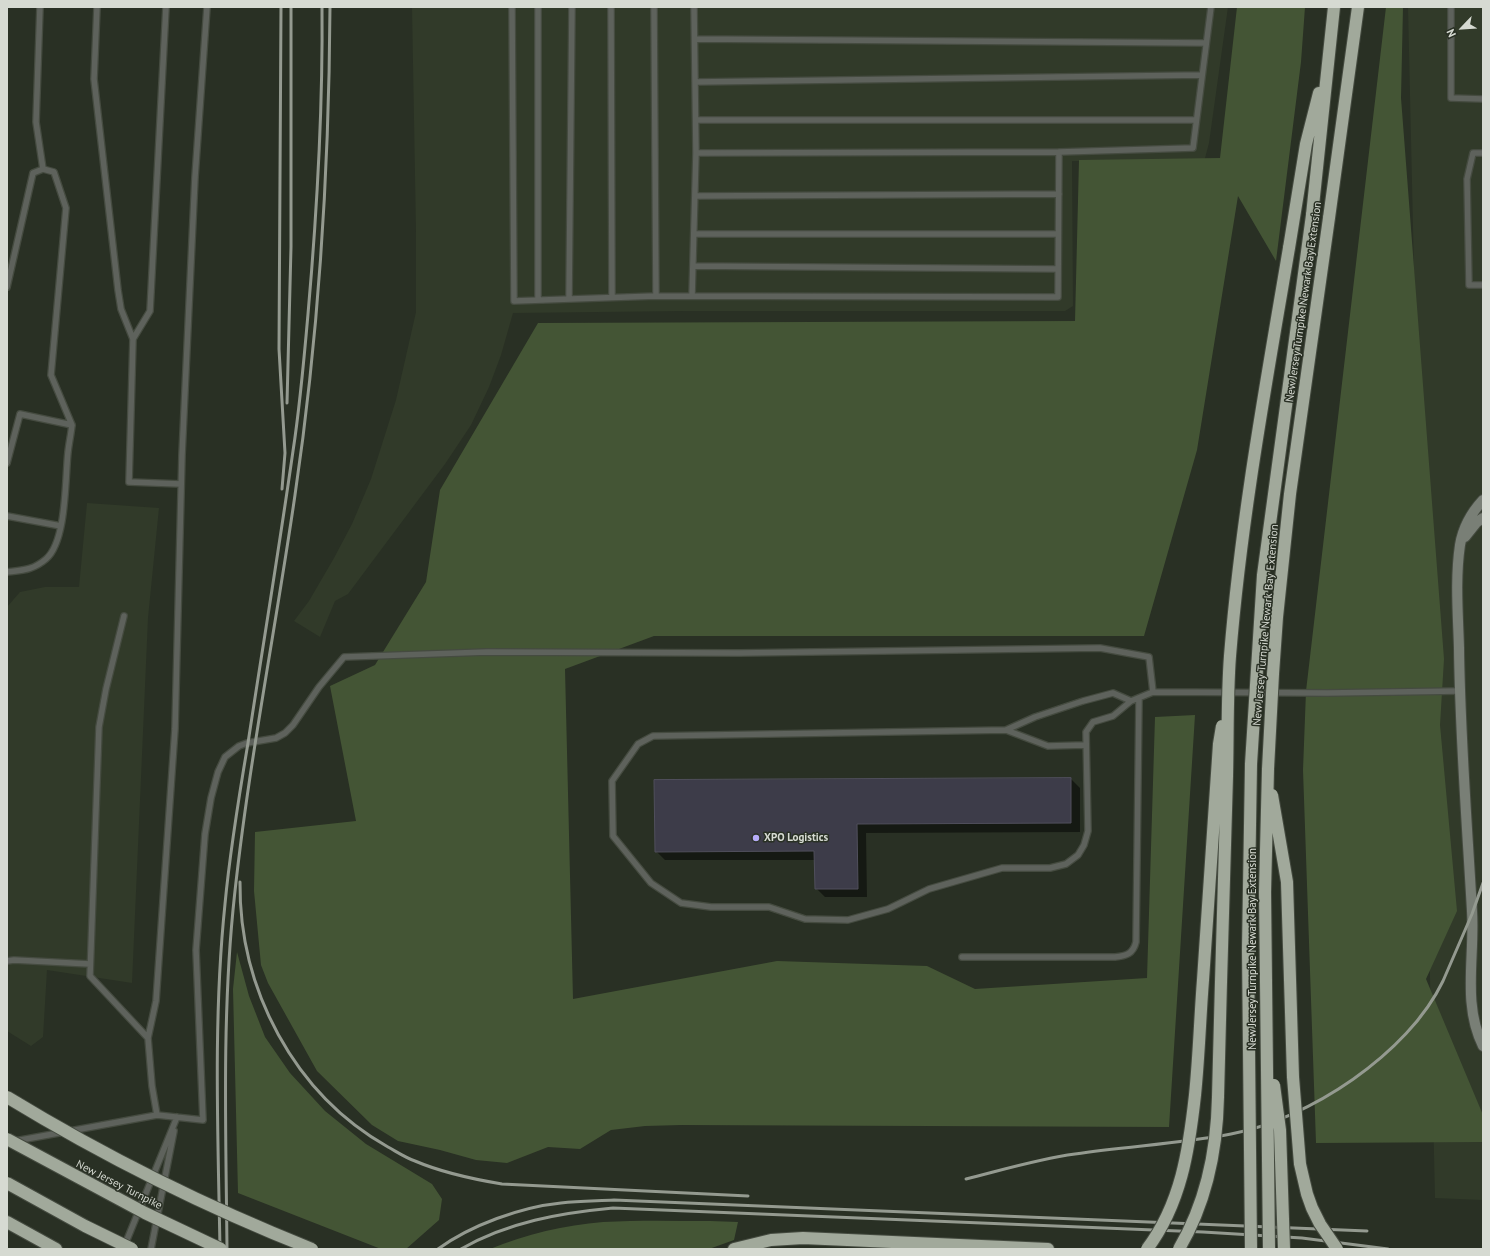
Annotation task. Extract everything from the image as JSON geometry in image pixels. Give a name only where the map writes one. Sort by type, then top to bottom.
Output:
[{"type":"highway","name":"New Jersey Turnpike Newark Bay Extension","points":[[1251,1249],[1248,949],[1250,818],[1254,717],[1263,575],[1312,215],[1334,7]]},
{"type":"highway","name":"New Jersey Turnpike Newark Bay Extension","points":[[1269,1249],[1265,892],[1268,769],[1277,617],[1290,494],[1358,7]]},
{"type":"highway","points":[[1179,1249],[1194,1220],[1207,1182],[1212,1158],[1218,1111],[1228,694],[1233,626],[1241,553],[1258,430],[1306,144],[1330,54]]},
{"type":"highway","points":[[1148,1249],[1173,1205],[1183,1175],[1189,1145],[1199,1048],[1219,744],[1228,694]]},
{"type":"highway","points":[[1268,769],[1287,882],[1293,1077],[1300,1164],[1312,1208],[1320,1224],[1337,1249]]},
{"type":"highway","points":[[1267,1036],[1280,1130],[1284,1249]]},
{"type":"highway","points":[[7,1097],[74,1136],[154,1178],[208,1204],[312,1249]]},
{"type":"highway","name":"New Jersey Turnpike","points":[[7,1139],[145,1214],[222,1249]]},
{"type":"highway","points":[[7,1183],[85,1226],[132,1249]]},
{"type":"highway","points":[[7,1222],[56,1249]]},
{"type":"highway","points":[[734,1249],[771,1240],[803,1238],[1048,1249]]},
{"type":"main road","points":[[1483,500],[1475,508],[1466,524],[1460,545],[1458,579],[1459,691],[1472,914],[1471,1006],[1483,1046]]},
{"type":"main road","points":[[1460,545],[1469,530],[1483,518]]},
{"type":"lane","points":[[40,7],[36,122],[43,169]]},
{"type":"lane","points":[[97,7],[94,80],[118,290],[121,309],[133,339],[129,482],[181,484]]},
{"type":"lane","points":[[133,339],[150,311],[166,7]]},
{"type":"lane","points":[[157,1115],[152,1086],[148,1038],[156,1001],[175,729],[181,484],[196,177],[207,7]]},
{"type":"lane","points":[[512,7],[514,301],[656,296],[1058,297],[1059,152]]},
{"type":"lane","points":[[538,7],[538,300]]},
{"type":"lane","points":[[569,299],[572,7]]},
{"type":"lane","points":[[611,7],[612,297]]},
{"type":"lane","points":[[654,7],[656,296]]},
{"type":"lane","points":[[692,296],[696,153],[694,7]]},
{"type":"lane","points":[[696,153],[1059,152],[1193,148],[1211,7]]},
{"type":"lane","points":[[1451,7],[1451,98],[1483,99]]},
{"type":"lane","points":[[694,39],[1206,43]]},
{"type":"lane","points":[[695,82],[1202,75]]},
{"type":"lane","points":[[696,120],[1196,120]]},
{"type":"lane","points":[[1483,153],[1473,153],[1467,179],[1470,285],[1483,285]]},
{"type":"lane","points":[[7,287],[33,173],[43,169],[54,172],[66,208],[51,376],[72,425],[61,526],[56,542],[48,558],[29,570],[7,572]]},
{"type":"lane","points":[[695,196],[1059,194]]},
{"type":"lane","points":[[694,234],[1058,234]]},
{"type":"lane","points":[[693,266],[1058,269]]},
{"type":"lane","points":[[7,463],[20,414],[72,425]]},
{"type":"lane","points":[[7,516],[61,526]]},
{"type":"lane","points":[[124,616],[106,689],[99,727],[90,976],[148,1038]]},
{"type":"lane","points":[[7,1142],[157,1115],[203,1120],[196,950],[205,834],[211,798],[218,772],[225,757],[235,749],[248,743],[276,738],[285,733],[293,725],[319,687],[344,657],[487,652],[739,652],[1100,648],[1149,657],[1153,692]]},
{"type":"lane","points":[[1131,701],[1113,693],[1083,701],[1006,730],[653,736],[638,744],[612,780],[613,836],[651,882],[681,902],[710,908],[769,907],[805,919],[848,920],[888,909],[929,889],[1002,868],[1050,868],[1066,864],[1078,855],[1084,845],[1088,831],[1085,745],[1086,732],[1093,722],[1113,716],[1131,701],[1153,692],[1326,693],[1459,691]]},
{"type":"lane","points":[[962,957],[1115,957],[1129,954],[1134,949],[1136,942],[1139,698]]},
{"type":"lane","points":[[1006,730],[1048,746],[1085,745]]},
{"type":"lane","points":[[7,961],[14,960],[90,964]]},
{"type":"lane","points":[[123,1249],[177,1117]]},
{"type":"lane","points":[[151,1249],[177,1117]]},
{"type":"shaded area","points":[[412,7],[1228,7],[1209,143],[1204,162],[1072,161],[1073,306],[1065,311],[684,311],[513,313],[501,355],[489,387],[471,425],[445,464],[348,594],[335,601],[320,637],[294,621],[309,601],[334,558],[352,524],[371,479],[396,400],[416,312]]},
{"type":"shaded area","points":[[1408,7],[1483,7],[1483,1200],[1435,1198]]},
{"type":"shaded area","points":[[87,503],[159,508],[148,618],[132,983],[47,970],[43,1037],[31,1046],[7,1031],[7,607],[20,592],[45,587],[79,587]]},
{"type":"green space","points":[[1237,7],[1305,7],[1301,62],[1276,261],[1238,196],[1197,450],[1144,636],[654,636],[565,669],[573,999],[777,961],[927,966],[975,989],[1147,978],[1155,717],[1195,715],[1169,1127],[645,1126],[611,1130],[580,1149],[548,1147],[507,1163],[476,1160],[398,1141],[372,1125],[317,1071],[268,983],[261,965],[254,891],[255,832],[356,821],[330,686],[375,665],[426,582],[440,490],[538,323],[1075,321],[1079,160],[1220,158]]},
{"type":"green space","points":[[1386,7],[1403,7],[1401,98],[1444,659],[1440,725],[1457,911],[1426,979],[1483,1115],[1483,1142],[1316,1143],[1303,770],[1306,691]]},
{"type":"green space","points":[[237,952],[249,996],[265,1037],[290,1073],[325,1111],[366,1144],[432,1184],[442,1199],[439,1220],[406,1249],[381,1249],[238,1193],[233,989]]},
{"type":"green space","points":[[630,1221],[738,1222],[734,1240],[709,1249],[490,1249],[532,1235],[589,1223]]},
{"type":"building","name":"XPO Logistics","points":[[1071,778],[1071,823],[857,824],[858,889],[815,889],[814,851],[655,852],[654,780]]},
{"type":"railway","points":[[281,7],[279,349],[285,453],[282,489]]},
{"type":"railway","points":[[287,403],[291,247],[291,7]]},
{"type":"railway","points":[[220,1249],[217,1076],[221,947],[232,843],[282,524],[302,383],[317,199],[322,84],[322,7]]},
{"type":"railway","points":[[227,1249],[226,1037],[227,995],[233,910],[253,754],[295,495],[310,373],[325,190],[330,7]]},
{"type":"railway","points":[[240,882],[242,922],[249,961],[262,999],[278,1035],[300,1068],[325,1098],[355,1125],[388,1147],[408,1158],[436,1169],[469,1178],[502,1184],[748,1196]]},
{"type":"railway","points":[[966,1179],[1061,1156],[1231,1134],[1261,1126],[1292,1114],[1323,1098],[1353,1079],[1381,1058],[1406,1034],[1427,1008],[1443,981],[1472,914],[1483,883]]},
{"type":"railway","points":[[438,1249],[451,1240],[481,1225],[497,1218],[530,1208],[581,1201],[614,1200],[1367,1231]]},
{"type":"railway","points":[[461,1249],[516,1225],[554,1216],[613,1208],[1203,1232],[1302,1238],[1388,1249]]},
{"type":"place","name":"XPO Logistics","points":[[756,838]]}]
